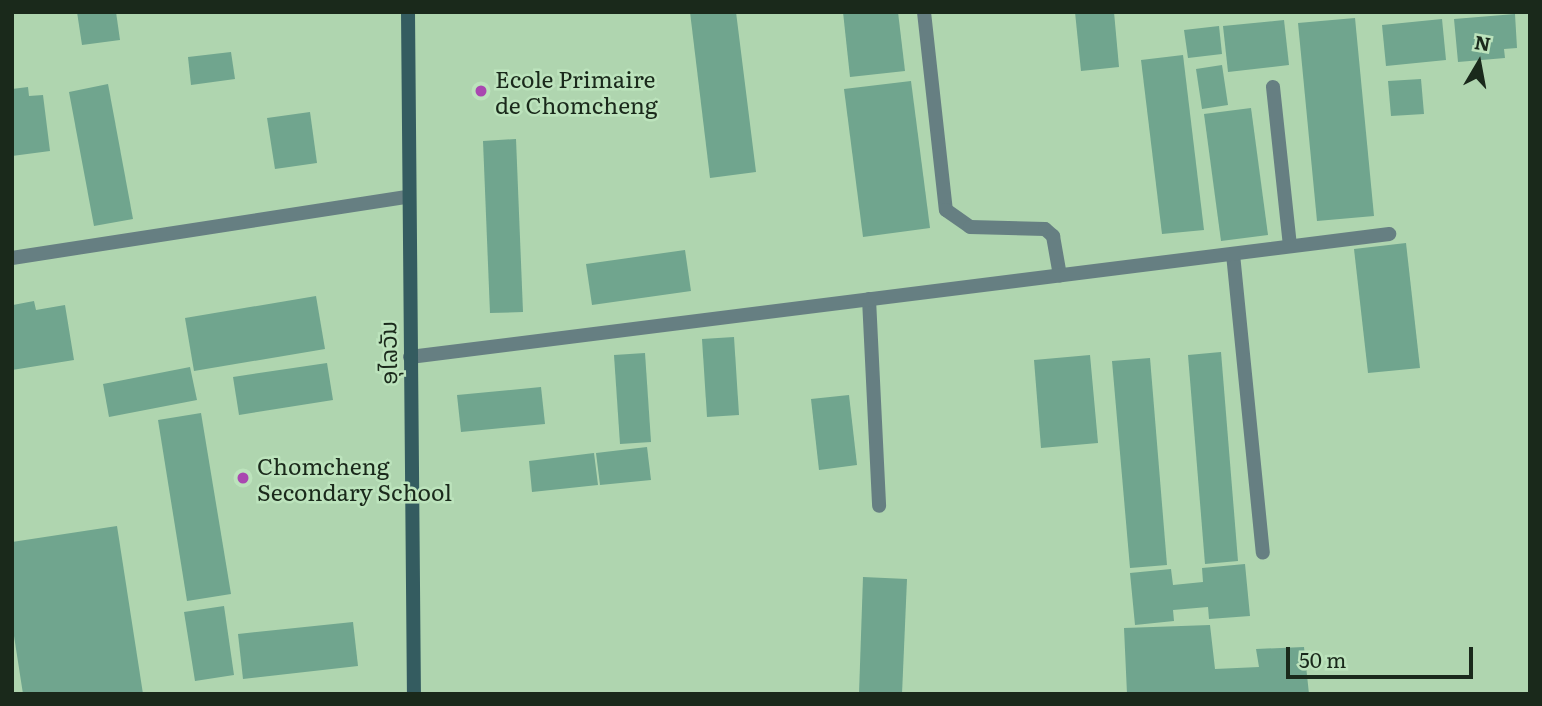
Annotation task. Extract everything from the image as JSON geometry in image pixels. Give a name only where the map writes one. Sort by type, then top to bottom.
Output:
[{"type":"street","name":"ອຸໄລວັນ","points":[[408,12],[414,694]]},
{"type":"street","points":[[924,12],[946,210],[970,227],[1045,229],[1053,236],[1060,275]]},
{"type":"street","points":[[1273,87],[1290,246]]},
{"type":"street","points":[[12,258],[408,197]]},
{"type":"street","points":[[410,357],[1389,234]]},
{"type":"street","points":[[1233,254],[1263,552]]},
{"type":"street","points":[[869,299],[879,506]]},
{"type":"building","points":[[77,12],[116,12],[120,40],[82,45]]},
{"type":"building","points":[[690,12],[736,12],[756,172],[710,178]]},
{"type":"building","points":[[843,12],[898,12],[905,71],[850,77]]},
{"type":"building","points":[[1075,12],[1114,12],[1119,67],[1081,71]]},
{"type":"building","points":[[1515,14],[1517,48],[1504,49],[1505,58],[1458,62],[1454,19]]},
{"type":"building","points":[[1355,18],[1374,216],[1317,221],[1298,23]]},
{"type":"building","points":[[1442,19],[1446,60],[1386,66],[1382,25]]},
{"type":"building","points":[[1284,20],[1289,65],[1228,72],[1223,26]]},
{"type":"building","points":[[1219,26],[1222,54],[1188,58],[1184,30]]},
{"type":"building","points":[[231,52],[235,79],[191,85],[188,57]]},
{"type":"building","points":[[1183,55],[1204,230],[1162,234],[1141,60]]},
{"type":"building","points":[[1222,65],[1228,105],[1202,109],[1196,69]]},
{"type":"building","points":[[1421,79],[1424,114],[1391,116],[1388,81]]},
{"type":"building","points":[[911,81],[930,228],[863,237],[844,89]]},
{"type":"building","points":[[108,84],[133,219],[94,226],[69,92]]},
{"type":"building","points":[[28,87],[29,96],[43,95],[50,151],[12,156],[12,89]]},
{"type":"building","points":[[1251,108],[1268,235],[1221,241],[1204,114]]},
{"type":"building","points":[[310,112],[317,163],[275,169],[267,118]]},
{"type":"building","points":[[516,139],[523,312],[490,313],[483,141]]},
{"type":"building","points":[[1406,243],[1420,368],[1368,373],[1354,249]]},
{"type":"building","points":[[685,250],[691,291],[592,305],[586,264]]},
{"type":"building","points":[[316,296],[325,349],[194,371],[185,318]]},
{"type":"building","points":[[34,301],[36,310],[65,305],[74,360],[12,370],[13,305]]},
{"type":"building","points":[[734,337],[739,415],[707,417],[702,339]]},
{"type":"building","points":[[1221,352],[1238,561],[1205,564],[1188,355]]},
{"type":"building","points":[[645,353],[651,442],[620,444],[614,355]]},
{"type":"building","points":[[1090,355],[1098,443],[1041,448],[1034,360]]},
{"type":"building","points":[[1150,358],[1167,565],[1130,568],[1112,361]]},
{"type":"building","points":[[327,363],[333,400],[239,415],[233,377]]},
{"type":"building","points":[[190,367],[197,400],[109,417],[103,384]]},
{"type":"building","points":[[541,387],[545,424],[461,432],[457,395]]},
{"type":"building","points":[[849,395],[857,465],[819,470],[811,399]]},
{"type":"building","points":[[201,413],[231,594],[187,601],[158,420]]},
{"type":"building","points":[[647,447],[651,480],[600,485],[596,453]]},
{"type":"building","points":[[594,453],[598,485],[532,492],[529,461]]},
{"type":"building","points":[[117,526],[143,694],[23,694],[12,623],[12,542]]},
{"type":"building","points":[[1245,564],[1250,616],[1209,619],[1208,607],[1173,610],[1174,621],[1135,625],[1130,573],[1171,569],[1173,585],[1203,582],[1202,568]]},
{"type":"building","points":[[863,577],[907,579],[902,694],[859,694]]},
{"type":"building","points":[[224,606],[234,675],[195,681],[184,612]]},
{"type":"building","points":[[353,622],[358,666],[243,679],[238,634]]},
{"type":"building","points":[[1210,625],[1215,669],[1259,667],[1256,649],[1304,647],[1309,694],[1127,694],[1124,628]]},
{"type":"place","name":"Ecole Primaire de Chomcheng","points":[[481,91]]},
{"type":"place","name":"Chomcheng Secondary School","points":[[243,478]]}]
